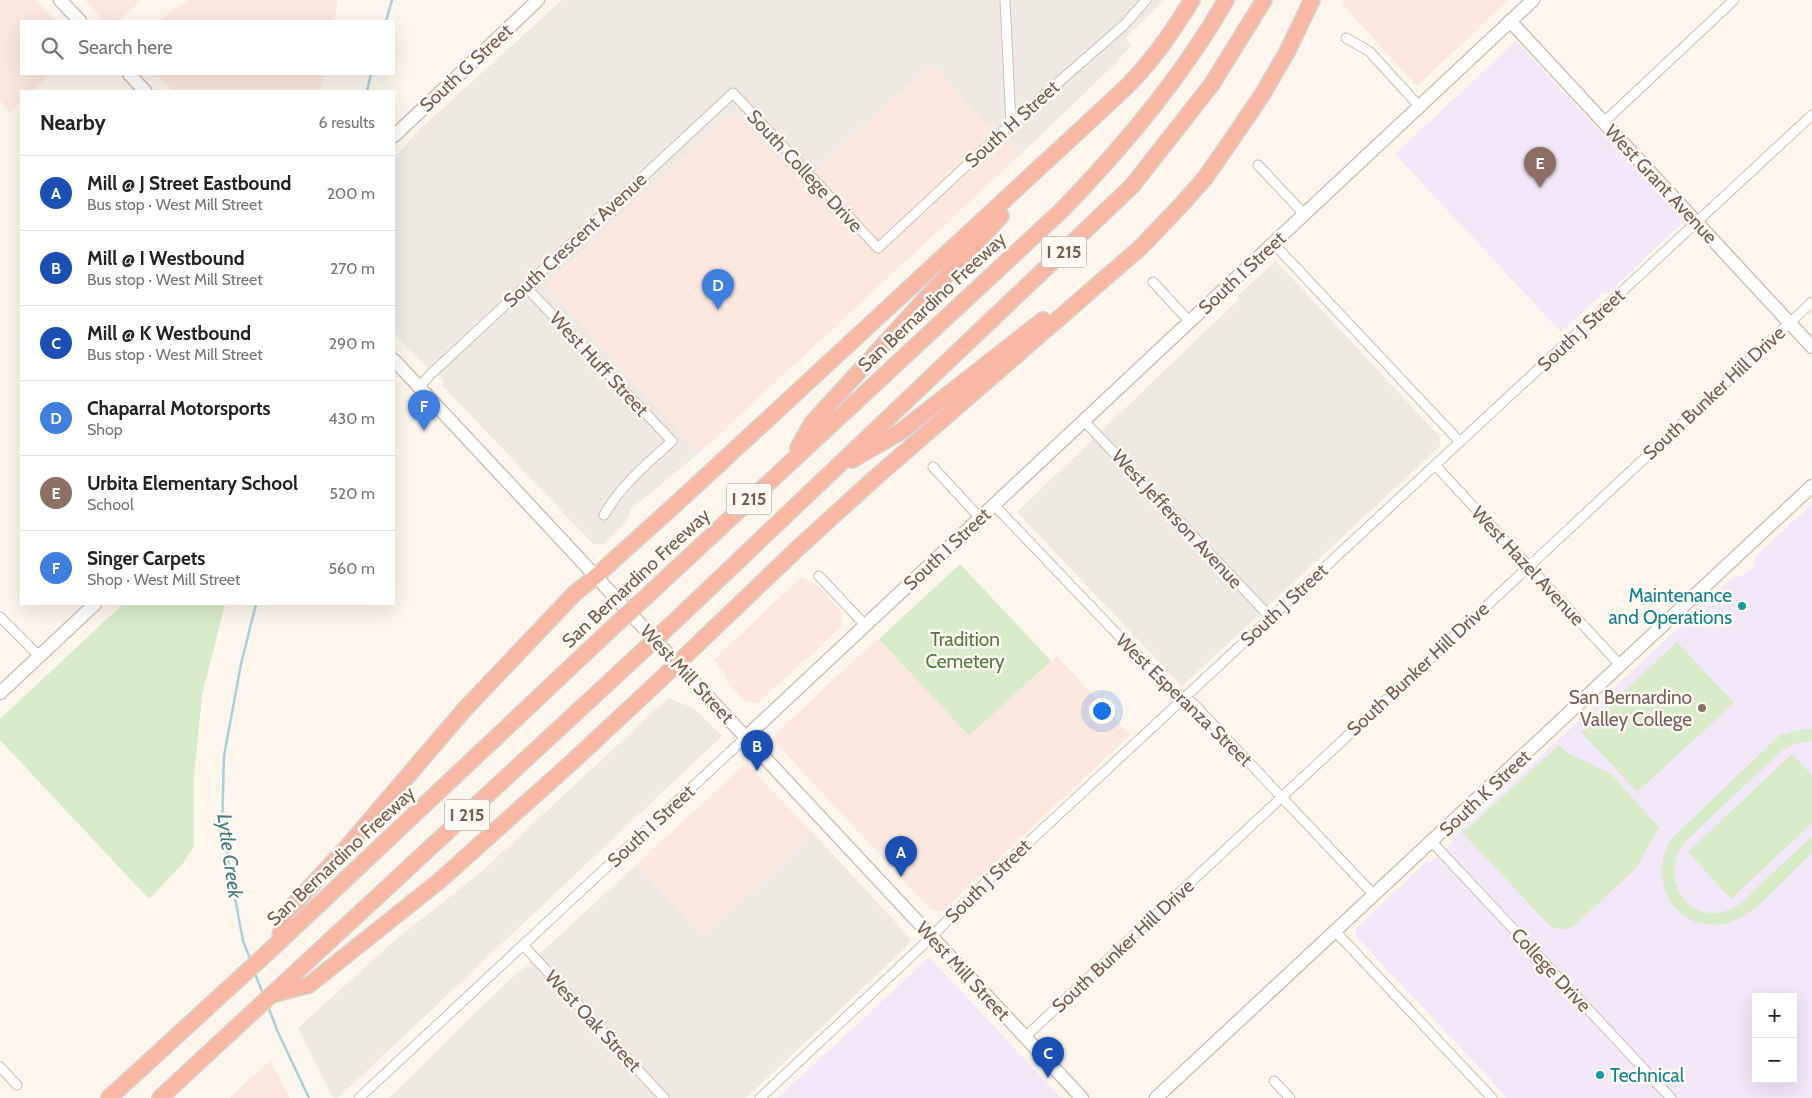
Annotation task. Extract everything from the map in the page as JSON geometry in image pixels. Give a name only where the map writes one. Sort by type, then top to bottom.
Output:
[{"type":"highway","points":[[279,942],[286,914],[347,847],[464,710],[575,593],[689,492],[1120,93],[1153,58],[1192,0]]},
{"type":"highway","name":"San Bernardino Freeway","points":[[108,1098],[279,942],[791,460],[1063,209],[1133,133],[1183,68],[1226,0]]},
{"type":"highway","name":"I 215","points":[[160,1098],[676,620],[1132,186],[1212,84],[1264,0]]},
{"type":"highway","points":[[274,994],[309,985],[438,882],[571,763],[875,478],[1142,247],[1183,204],[1204,178],[1262,95],[1287,52],[1312,0]]},
{"type":"highway","points":[[791,460],[812,423],[1001,217],[1108,113],[1120,93]]},
{"type":"highway","points":[[829,473],[900,432],[1095,278],[1163,215],[1228,144]]},
{"type":"street","points":[[60,0],[79,20]]},
{"type":"street","name":"South G Street","points":[[395,135],[538,0]]},
{"type":"street","points":[[1006,0],[1011,124]]},
{"type":"street","name":"South H Street","points":[[878,248],[1011,124],[1125,24],[1146,0]]},
{"type":"street","name":"South I Street","points":[[359,1098],[866,626],[1533,0]]},
{"type":"street","points":[[1604,122],[1734,0]]},
{"type":"street","name":"West Grant Avenue","points":[[1510,21],[1812,347]]},
{"type":"street","points":[[1346,38],[1369,51],[1419,106]]},
{"type":"street","points":[[130,75],[144,90]]},
{"type":"street","name":"South College Drive","points":[[733,93],[878,248]]},
{"type":"street","name":"South Crescent Avenue","points":[[419,388],[430,374],[733,93]]},
{"type":"street","name":"South J Street","points":[[760,1098],[988,880],[1812,115]]},
{"type":"street","points":[[1258,164],[1304,214]]},
{"type":"street","points":[[1273,243],[1460,442]]},
{"type":"street","points":[[1153,282],[1190,322]]},
{"type":"street","name":"West Huff Street","points":[[526,287],[672,441],[625,485],[612,499],[604,514]]},
{"type":"street","name":"South Bunker Hill Drive","points":[[1025,1037],[1282,798],[1528,565],[1812,302]]},
{"type":"street","name":"West Mill Street","points":[[395,361],[1082,1098]]},
{"type":"street","name":"West Jefferson Avenue","points":[[1084,421],[1270,618]]},
{"type":"street","name":"West Hazel Avenue","points":[[1435,465],[1621,666]]},
{"type":"street","points":[[933,468],[980,518]]},
{"type":"street","name":"South K Street","points":[[1156,1098],[1812,486]]},
{"type":"street","name":"West Esperanza Street","points":[[994,505],[1180,701],[1192,702],[1374,895]]},
{"type":"street","points":[[819,576],[866,626]]},
{"type":"street","points":[[0,693],[94,605]]},
{"type":"street","points":[[0,617],[39,656]]},
{"type":"street","name":"College Drive","points":[[1432,842],[1671,1098]]},
{"type":"street","points":[[1335,931],[1492,1098]]},
{"type":"street","name":"West Oak Street","points":[[523,945],[664,1098]]},
{"type":"street","points":[[0,1067],[17,1085]]},
{"type":"street","points":[[1274,1081],[1290,1098]]},
{"type":"shaded area","points":[[0,0],[36,0],[55,20],[20,20],[20,75],[50,75],[33,90],[20,90],[20,103],[10,112],[0,101]]},
{"type":"shaded area","points":[[85,0],[142,0],[119,20],[103,20]]},
{"type":"shaded area","points":[[188,0],[338,0],[334,20],[160,20]]},
{"type":"shaded area","points":[[562,0],[1165,0],[1125,38],[1131,45],[1116,63],[1022,153],[993,121],[987,125],[931,64],[802,183],[732,112],[545,285],[699,453],[631,509],[627,521],[604,544],[593,544],[443,386],[443,379],[422,363],[395,334],[395,157],[421,128]]},
{"type":"shaded area","points":[[1343,0],[1508,0],[1417,86],[1342,4]]},
{"type":"shaded area","points":[[1516,41],[1684,221],[1606,295],[1603,293],[1561,332],[1395,154]]},
{"type":"shaded area","points":[[931,64],[987,125],[993,120],[1022,153],[699,453],[545,285],[732,112],[802,183]]},
{"type":"shaded area","points":[[157,75],[324,75],[320,90],[171,90]]},
{"type":"shaded area","points":[[1276,261],[1440,437],[1440,446],[1182,686],[1017,512],[1239,299],[1237,296]]},
{"type":"shaded area","name":"San Bernardino Valley College","points":[[1812,504],[1812,1098],[1508,1098],[1356,936],[1356,929],[1426,862],[1433,861],[1452,844],[1452,839],[1733,577],[1743,576],[1754,566],[1755,557]]},
{"type":"shaded area","points":[[801,577],[818,586],[842,613],[842,626],[758,703],[745,702],[727,681],[714,660]]},
{"type":"shaded area","points":[[879,639],[969,736],[1057,656],[1130,735],[943,911],[931,910],[775,742],[774,736],[859,655]]},
{"type":"shaded area","points":[[668,698],[694,708],[722,736],[338,1098],[333,1098],[298,1028],[395,940],[480,873]]},
{"type":"shaded area","points":[[746,763],[813,833],[703,936],[636,865]]},
{"type":"shaded area","points":[[813,833],[911,939],[906,947],[746,1098],[389,1098],[504,985],[636,865],[703,936]]},
{"type":"shaded area","points":[[929,957],[1061,1098],[778,1098]]},
{"type":"shaded area","points":[[270,1060],[290,1098],[230,1098]]},
{"type":"green space","name":"Tradition Cemetery","points":[[960,564],[1051,661],[969,736],[879,639]]},
{"type":"green space","points":[[122,605],[225,605],[202,695],[194,777],[194,846],[184,862],[149,899],[0,740],[0,719]]},
{"type":"green space","points":[[1677,642],[1734,703],[1637,792],[1581,732]]},
{"type":"green space","points":[[1812,729],[1812,741],[1793,744],[1780,752],[1686,841],[1678,854],[1674,869],[1676,882],[1681,895],[1690,905],[1702,911],[1715,913],[1731,909],[1743,901],[1812,836],[1812,853],[1763,901],[1743,917],[1715,925],[1698,923],[1683,915],[1672,904],[1665,890],[1662,873],[1663,856],[1671,839],[1782,733],[1784,735],[1796,730]]},
{"type":"green space","points":[[1559,745],[1568,753],[1611,774],[1659,827],[1636,868],[1574,926],[1565,929],[1558,929],[1549,925],[1463,833]]},
{"type":"green space","points":[[1792,754],[1812,775],[1812,823],[1731,899],[1688,852]]},
{"type":"waterway","name":"Lytle Creek","points":[[386,20],[392,0]]},
{"type":"waterway","name":"Lytle Creek","points":[[367,90],[371,75]]},
{"type":"waterway","name":"Lytle Creek","points":[[251,961],[243,941],[222,826],[224,756],[241,664],[256,605]]},
{"type":"waterway","name":"Lytle Creek","points":[[254,971],[263,994]]},
{"type":"waterway","name":"Lytle Creek","points":[[268,1006],[277,1030],[309,1098]]},
{"type":"place","name":"Urbita Elementary School","points":[[1540,188]]},
{"type":"place","name":"Chaparral Motorsports","points":[[718,310]]},
{"type":"place","name":"Singer Carpets","points":[[424,431]]},
{"type":"place","name":"Maintenance and Operations","points":[[1742,606]]},
{"type":"place","name":"San Bernardino Valley College","points":[[1702,708]]},
{"type":"place","name":"Mill @ I Westbound","points":[[757,771]]},
{"type":"place","name":"Mill @ J Street Eastbound","points":[[901,877]]},
{"type":"place","name":"Technical","points":[[1600,1075]]},
{"type":"place","name":"Mill @ K Westbound","points":[[1048,1078]]}]
